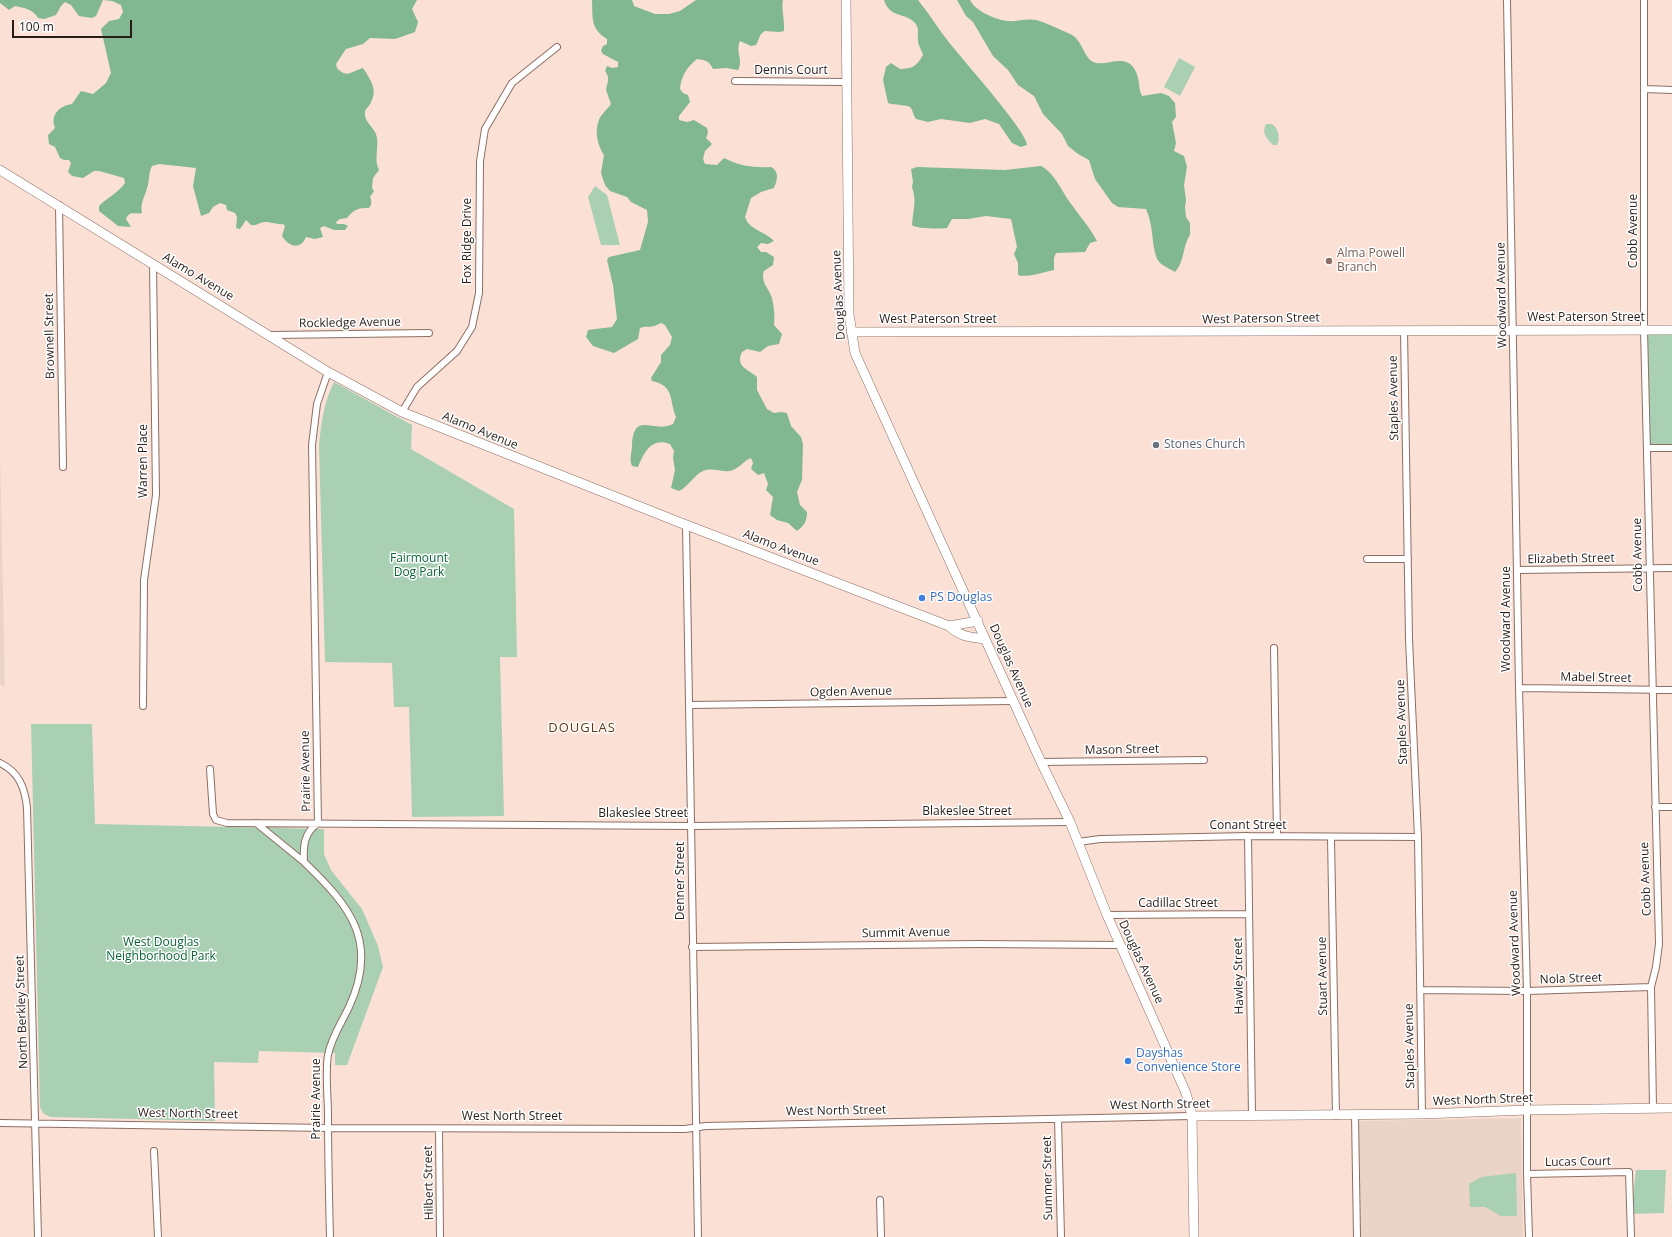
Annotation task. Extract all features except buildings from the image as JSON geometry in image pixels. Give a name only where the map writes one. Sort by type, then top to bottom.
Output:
[{"type":"street","name":"Douglas Avenue","points":[[846,0],[848,265],[851,332],[855,353],[978,621],[1013,701],[1070,822],[1107,915],[1178,1072],[1186,1093],[1192,1116],[1194,1237]]},
{"type":"street","name":"Woodward Avenue","points":[[1507,0],[1514,329],[1519,688],[1527,991],[1527,1174],[1529,1237]]},
{"type":"street","name":"Cobb Avenue","points":[[1644,0],[1646,89],[1644,330],[1651,690],[1658,944],[1656,967],[1651,987],[1654,1108]]},
{"type":"street","name":"Fox Ridge Drive","points":[[402,412],[417,387],[457,351],[472,327],[479,293],[480,161],[486,128],[512,83],[537,61],[557,47]]},
{"type":"street","name":"Dennis Court","points":[[735,81],[847,82]]},
{"type":"street","points":[[1646,89],[1672,90]]},
{"type":"street","name":"Alamo Avenue","points":[[0,170],[271,335],[328,372],[402,412],[686,525],[949,626],[957,633],[966,637],[985,639]]},
{"type":"street","name":"Brownell Street","points":[[59,205],[63,467]]},
{"type":"street","name":"Warren Place","points":[[143,706],[144,580],[156,495],[153,264]]},
{"type":"street","name":"West Paterson Street","points":[[851,332],[1514,329],[1672,330]]},
{"type":"street","name":"Staples Avenue","points":[[1404,330],[1409,639],[1418,837],[1422,1114]]},
{"type":"street","name":"Rockledge Avenue","points":[[271,335],[429,334]]},
{"type":"street","name":"Prairie Avenue","points":[[328,372],[317,404],[312,444],[318,823],[310,830],[304,841],[304,862],[343,904],[352,919],[361,946],[361,973],[357,987],[329,1053],[328,1128],[330,1237]]},
{"type":"street","points":[[1647,448],[1672,448]]},
{"type":"street","name":"Denner Street","points":[[686,525],[698,1237]]},
{"type":"street","points":[[1367,559],[1408,559]]},
{"type":"street","name":"Elizabeth Street","points":[[1518,570],[1672,568]]},
{"type":"street","points":[[949,626],[978,621]]},
{"type":"street","points":[[1274,648],[1277,836]]},
{"type":"street","name":"Mabel Street","points":[[1519,688],[1672,690]]},
{"type":"street","name":"Ogden Avenue","points":[[689,705],[1013,701]]},
{"type":"street","name":"Mason Street","points":[[1041,762],[1204,760]]},
{"type":"street","name":"North Berkley Street","points":[[0,763],[14,772],[23,786],[27,808],[38,1237]]},
{"type":"street","name":"Blakeslee Street","points":[[210,769],[212,814],[216,820],[227,823],[692,826],[1070,822]]},
{"type":"street","points":[[1655,807],[1672,807]]},
{"type":"street","points":[[256,823],[304,862]]},
{"type":"street","name":"Conant Street","points":[[1078,842],[1100,839],[1248,836],[1418,837]]},
{"type":"street","name":"Hawley Street","points":[[1248,836],[1252,1116]]},
{"type":"street","name":"Stuart Avenue","points":[[1331,837],[1336,1116]]},
{"type":"street","name":"Cadillac Street","points":[[1107,915],[1249,914]]},
{"type":"street","name":"Summit Avenue","points":[[692,947],[977,944],[1120,945]]},
{"type":"street","name":"Nola Street","points":[[1420,990],[1527,991],[1651,987]]},
{"type":"street","name":"West North Street","points":[[0,1123],[439,1129],[685,1129],[722,1126],[1192,1116],[1336,1116],[1528,1110],[1672,1108]]},
{"type":"street","points":[[1355,1115],[1357,1237]]},
{"type":"street","name":"Summer Street","points":[[1058,1119],[1061,1237]]},
{"type":"street","name":"Hilbert Street","points":[[439,1129],[440,1237]]},
{"type":"street","points":[[154,1151],[158,1237]]},
{"type":"street","name":"Lucas Court","points":[[1527,1174],[1629,1172],[1631,1237]]},
{"type":"street","points":[[880,1200],[881,1237]]},
{"type":"shaded area","points":[[0,451],[5,688],[0,684]]},
{"type":"shaded area","points":[[1521,1118],[1523,1237],[1360,1237],[1358,1126],[1360,1121]]},
{"type":"green space","points":[[0,0],[103,0],[96,16],[92,18],[79,16],[71,5],[65,2],[56,15],[44,19],[38,18],[31,11],[22,7],[15,6],[9,10],[0,3]]},
{"type":"green space","points":[[103,0],[417,0],[412,9],[418,22],[415,32],[395,39],[370,38],[363,44],[346,49],[336,64],[337,68],[347,74],[363,68],[373,88],[373,97],[365,111],[365,115],[367,121],[376,134],[377,166],[379,170],[373,178],[372,188],[374,191],[370,197],[371,205],[369,208],[356,210],[347,218],[340,219],[336,222],[337,224],[344,224],[348,226],[345,230],[334,230],[324,226],[320,228],[323,237],[315,239],[306,237],[301,244],[294,246],[287,242],[282,236],[285,226],[283,224],[265,222],[251,225],[246,220],[240,229],[236,228],[237,217],[235,213],[227,210],[226,205],[220,203],[213,207],[209,213],[201,216],[193,186],[196,168],[159,164],[152,166],[149,174],[148,185],[142,203],[142,213],[131,214],[128,216],[126,219],[131,227],[118,226],[99,211],[99,206],[125,183],[124,178],[99,171],[94,171],[83,178],[72,176],[68,172],[71,163],[69,160],[60,158],[55,147],[49,144],[48,135],[55,128],[55,115],[60,109],[72,104],[81,91],[93,94],[106,83],[111,73],[101,29],[109,21],[119,19],[123,12],[121,5],[112,1]]},
{"type":"green space","points":[[592,0],[632,0],[634,6],[655,14],[669,14],[680,11],[696,0],[783,0],[784,31],[765,31],[761,34],[756,45],[751,46],[740,41],[738,49],[740,66],[738,70],[726,68],[713,69],[707,61],[697,59],[690,65],[683,76],[680,89],[683,93],[688,95],[690,102],[679,116],[679,120],[687,122],[694,120],[707,128],[708,133],[706,138],[712,144],[705,151],[703,159],[705,164],[717,165],[724,158],[747,166],[771,167],[777,174],[777,180],[774,188],[761,192],[751,198],[745,217],[750,225],[774,241],[768,244],[761,243],[757,247],[761,252],[766,252],[774,257],[773,265],[764,271],[763,278],[772,298],[774,325],[782,334],[779,344],[768,346],[760,352],[747,349],[742,352],[740,361],[744,367],[757,377],[757,390],[767,409],[774,413],[787,413],[791,426],[801,437],[803,444],[802,480],[797,492],[800,505],[807,512],[805,523],[797,531],[788,523],[777,520],[770,515],[773,497],[766,490],[768,484],[764,473],[758,475],[751,469],[753,463],[751,458],[736,469],[730,471],[710,469],[703,471],[679,491],[671,488],[675,470],[673,458],[674,451],[670,444],[664,442],[654,444],[646,451],[638,467],[632,466],[632,445],[636,428],[646,425],[658,427],[666,426],[673,424],[676,417],[668,390],[659,383],[652,381],[651,378],[661,362],[661,355],[670,345],[672,337],[665,325],[661,323],[654,326],[643,327],[640,328],[638,339],[614,353],[593,346],[586,337],[588,330],[612,327],[617,319],[613,285],[607,260],[609,257],[640,250],[648,222],[647,210],[631,202],[627,197],[610,191],[605,185],[601,173],[604,155],[598,143],[597,129],[600,118],[611,104],[606,90],[608,78],[605,71],[607,66],[612,68],[618,67],[618,62],[603,54],[601,51],[603,46],[607,44],[607,39],[595,27]]},
{"type":"green space","points":[[884,0],[918,0],[944,36],[1005,110],[1024,137],[1027,145],[1021,147],[1012,143],[999,124],[985,119],[970,123],[941,119],[928,122],[916,119],[910,107],[888,103],[883,80],[886,67],[891,63],[900,69],[908,68],[919,62],[923,55],[919,44],[917,25],[907,17],[894,13],[890,10]]},
{"type":"green space","points":[[957,0],[970,0],[976,8],[998,19],[1011,21],[1029,19],[1036,20],[1072,35],[1078,40],[1090,60],[1095,63],[1120,61],[1132,65],[1137,75],[1142,96],[1161,93],[1169,96],[1175,103],[1176,117],[1172,122],[1176,143],[1174,151],[1184,156],[1187,167],[1184,185],[1186,217],[1190,223],[1190,235],[1178,268],[1175,272],[1162,265],[1157,259],[1149,215],[1146,209],[1118,207],[1112,203],[1095,179],[1089,160],[1068,146],[1062,134],[1043,114],[1034,96],[1018,85],[1008,70],[993,56],[973,22],[966,16]]},
{"type":"green space","points":[[1179,58],[1195,67],[1180,96],[1164,87]]},
{"type":"green space","points":[[1266,124],[1272,124],[1277,131],[1279,139],[1277,145],[1273,145],[1265,136],[1264,130]]},
{"type":"green space","points":[[1041,166],[1046,169],[1055,179],[1097,241],[1090,243],[1085,252],[1056,253],[1054,258],[1054,270],[1031,275],[1018,275],[1018,263],[1014,254],[1017,247],[1011,219],[986,216],[968,219],[952,219],[947,228],[934,229],[912,225],[914,201],[911,169],[917,167],[1005,170]]},
{"type":"green space","points":[[595,186],[607,195],[620,245],[601,245],[588,197]]},
{"type":"green space","points":[[1644,330],[1672,330],[1672,448],[1647,448]]},
{"type":"green space","name":"Fairmount Dog Park","points":[[334,382],[412,425],[411,449],[514,509],[517,657],[500,657],[504,816],[412,817],[409,707],[394,707],[392,663],[325,662],[319,446],[324,413]]},
{"type":"green space","name":"West Douglas Neighborhood Park","points":[[31,724],[92,724],[95,824],[324,829],[324,854],[331,870],[362,909],[378,946],[383,967],[347,1065],[335,1065],[335,1053],[259,1051],[258,1063],[214,1062],[215,1121],[50,1117],[43,1113],[40,1107]]},
{"type":"green space","points":[[1636,1170],[1666,1170],[1664,1213],[1631,1214]]},
{"type":"green space","points":[[1516,1173],[1517,1216],[1501,1216],[1485,1207],[1470,1207],[1469,1184],[1481,1177]]},
{"type":"place","name":"Alma Powell Branch","points":[[1329,261]]},
{"type":"place","name":"Stones Church","points":[[1156,445]]},
{"type":"place","name":"PS Douglas","points":[[922,598]]},
{"type":"place","name":"Dayshas Convenience Store","points":[[1128,1061]]},
{"type":"district","name":"DOUGLAS","points":[[582,728]]}]
